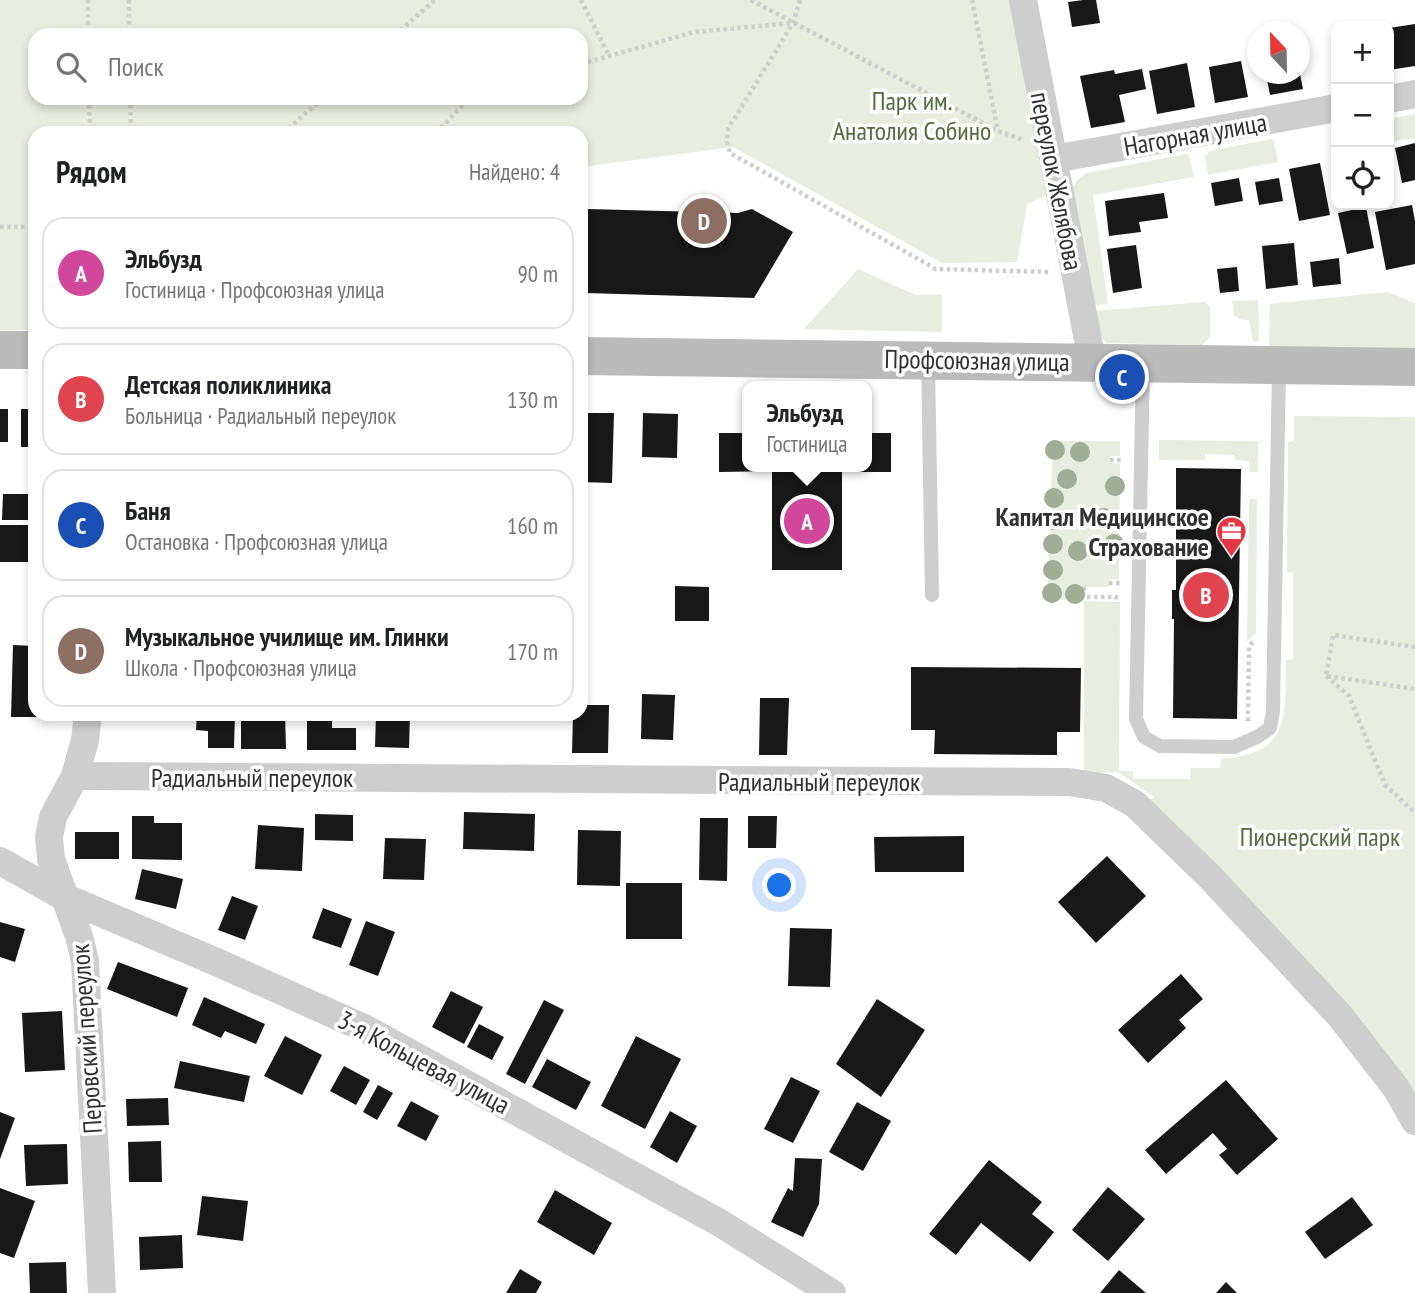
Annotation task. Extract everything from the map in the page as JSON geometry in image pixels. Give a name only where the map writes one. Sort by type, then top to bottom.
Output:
[{"type":"main road","points":[[0,351],[28,350]]},
{"type":"main road","name":"Профсоюзная улица","points":[[588,356],[1415,367]]},
{"type":"street","name":"переулок Желябова","points":[[1023,0],[1092,361]]},
{"type":"street","points":[[1394,98],[1415,94]]},
{"type":"street","name":"Нагорная улица","points":[[1052,151],[1331,109]]},
{"type":"street","name":"Перовский переулок","points":[[87,721],[75,776],[53,817],[49,837],[51,859],[79,936],[85,961],[102,1293]]},
{"type":"street","name":"Радиальный переулок","points":[[75,776],[1055,782],[1106,788],[1135,804],[1211,878],[1340,1016],[1396,1088],[1415,1121]]},
{"type":"street","name":"3-я Кольцевая улица","points":[[0,861],[66,898],[364,1028],[720,1223],[832,1293]]},
{"type":"lane","points":[[928,360],[932,595]]},
{"type":"lane","points":[[1143,364],[1136,719],[1144,737],[1160,746],[1234,747],[1270,728],[1273,711],[1279,365]]},
{"type":"path","points":[[88,0],[88,28]]},
{"type":"path","points":[[129,0],[129,28]]},
{"type":"path","points":[[403,28],[435,0]]},
{"type":"path","points":[[581,0],[609,57]]},
{"type":"path","points":[[751,0],[998,131],[1052,151]]},
{"type":"path","points":[[800,0],[793,23],[728,129],[730,153],[936,269],[1074,272]]},
{"type":"path","points":[[972,0],[998,131]]},
{"type":"path","points":[[588,62],[694,32],[793,23]]},
{"type":"path","points":[[89,105],[90,126]]},
{"type":"path","points":[[130,105],[131,126]]},
{"type":"path","points":[[291,126],[315,105]]},
{"type":"path","points":[[443,126],[463,105]]},
{"type":"path","points":[[0,227],[28,227]]},
{"type":"path","points":[[1110,460],[1125,460]]},
{"type":"path","points":[[1109,583],[1123,583]]},
{"type":"path","points":[[1084,587],[1083,597],[1116,597],[1116,602]]},
{"type":"path","points":[[1326,676],[1333,635],[1415,647]]},
{"type":"path","points":[[1326,676],[1415,689]]},
{"type":"path","points":[[1326,676],[1349,696],[1385,785],[1415,813]]},
{"type":"green space","name":"Парк им. Анатолия Собино","points":[[0,0],[1011,0],[1046,195],[1027,204],[1017,262],[942,263],[733,147],[588,166],[588,126],[28,126],[28,330],[0,330]]},
{"type":"green space","points":[[1415,114],[1415,138],[1394,141],[1394,118]]},
{"type":"green space","points":[[1272,139],[1278,162],[1208,175],[1205,157],[1209,151]]},
{"type":"green space","points":[[1189,155],[1194,177],[1093,195],[1108,304],[1088,306],[1073,188],[1077,180],[1087,173]]},
{"type":"green space","points":[[858,269],[916,295],[942,295],[942,332],[804,329]]},
{"type":"green space","points":[[1388,292],[1415,303],[1415,350],[1271,349],[1270,304]]},
{"type":"green space","points":[[1258,300],[1259,341],[1253,341],[1249,320],[1239,319],[1234,315],[1232,301]]},
{"type":"green space","points":[[1205,302],[1210,307],[1210,337],[1202,345],[1106,343],[1099,335],[1092,311]]},
{"type":"green space","name":"Пионерский парк","points":[[1294,416],[1415,417],[1415,1095],[1149,801],[1154,797],[1118,772],[1084,773],[1084,601],[1120,602],[1119,771],[1133,771],[1133,779],[1190,779],[1191,768],[1220,768],[1221,759],[1244,756],[1261,749],[1272,740],[1279,729],[1285,698],[1286,660],[1293,659],[1293,573],[1287,572],[1288,442],[1294,441]]},
{"type":"green space","points":[[1159,440],[1258,441],[1258,472],[1250,472],[1249,461],[1235,460],[1234,455],[1205,454],[1205,460],[1159,460]]},
{"type":"green space","points":[[1053,441],[1120,441],[1120,456],[1110,456],[1110,463],[1120,463],[1119,579],[1109,580],[1109,587],[1081,587],[1080,601],[1047,599]]},
{"type":"green space","points":[[1249,499],[1257,499],[1256,633],[1247,641]]},
{"type":"building","points":[[1096,0],[1100,23],[1072,27],[1068,2]]},
{"type":"building","points":[[1415,24],[1415,66],[1394,69],[1394,27]]},
{"type":"building","points":[[1241,61],[1248,97],[1215,103],[1209,67]]},
{"type":"building","points":[[1187,63],[1195,107],[1157,114],[1149,71]]},
{"type":"building","points":[[1142,69],[1146,89],[1119,95],[1125,122],[1091,128],[1080,76],[1114,70],[1115,74]]},
{"type":"building","points":[[1268,84],[1302,84],[1303,89],[1270,95]]},
{"type":"building","points":[[1415,143],[1415,180],[1402,183],[1395,148]]},
{"type":"building","points":[[1320,163],[1330,215],[1299,221],[1289,169]]},
{"type":"building","points":[[1239,178],[1243,201],[1215,206],[1211,183]]},
{"type":"building","points":[[1279,178],[1283,201],[1259,205],[1255,182]]},
{"type":"building","points":[[1164,193],[1168,218],[1139,222],[1141,232],[1109,236],[1105,201]]},
{"type":"building","points":[[1412,205],[1415,221],[1415,264],[1386,270],[1375,212]]},
{"type":"building","points":[[588,209],[738,213],[752,209],[793,232],[754,298],[588,293]]},
{"type":"building","points":[[1367,210],[1374,248],[1347,254],[1338,213]]},
{"type":"building","points":[[1294,243],[1298,285],[1266,289],[1262,246]]},
{"type":"building","points":[[1136,245],[1142,288],[1113,293],[1107,249]]},
{"type":"building","points":[[1339,258],[1341,284],[1313,287],[1310,262]]},
{"type":"building","points":[[1237,267],[1239,291],[1220,293],[1217,269]]},
{"type":"building","points":[[0,409],[8,409],[8,442],[0,442]]},
{"type":"building","points":[[21,409],[28,409],[28,447],[21,447]]},
{"type":"building","points":[[588,413],[614,413],[612,483],[588,482]]},
{"type":"building","points":[[643,413],[678,414],[677,458],[642,457]]},
{"type":"building","points":[[719,433],[742,433],[742,472],[719,472]]},
{"type":"building","points":[[872,433],[891,433],[891,472],[872,472]]},
{"type":"building","points":[[1176,468],[1241,469],[1237,719],[1173,718],[1172,590],[1176,590]]},
{"type":"building","points":[[772,472],[842,472],[842,570],[772,570]]},
{"type":"building","points":[[3,494],[28,494],[28,520],[2,520]]},
{"type":"building","points":[[0,525],[28,525],[28,562],[0,562]]},
{"type":"building","points":[[675,586],[709,587],[709,621],[675,621]]},
{"type":"building","points":[[13,645],[28,646],[28,717],[11,717]]},
{"type":"building","points":[[911,667],[1081,668],[1080,732],[1057,732],[1057,755],[934,754],[935,730],[911,730]]},
{"type":"building","points":[[642,694],[675,695],[673,740],[641,739]]},
{"type":"building","points":[[760,698],[789,698],[787,755],[759,755]]},
{"type":"building","points":[[588,705],[609,705],[608,753],[572,753],[573,721],[588,721]]},
{"type":"building","points":[[197,721],[235,721],[234,748],[208,748],[208,731],[196,730]]},
{"type":"building","points":[[241,721],[285,721],[286,749],[241,749]]},
{"type":"building","points":[[307,721],[332,721],[332,728],[356,728],[356,750],[307,750]]},
{"type":"building","points":[[376,721],[410,721],[409,748],[375,747]]},
{"type":"building","points":[[464,812],[535,814],[534,851],[463,849]]},
{"type":"building","points":[[315,814],[353,815],[353,841],[315,840]]},
{"type":"building","points":[[132,816],[154,816],[154,823],[182,823],[182,860],[132,859]]},
{"type":"building","points":[[748,816],[777,816],[776,848],[748,848]]},
{"type":"building","points":[[700,818],[728,818],[727,881],[699,880]]},
{"type":"building","points":[[258,825],[304,828],[302,871],[255,869]]},
{"type":"building","points":[[578,830],[621,831],[620,886],[577,885]]},
{"type":"building","points":[[75,832],[119,832],[119,859],[75,859]]},
{"type":"building","points":[[964,836],[964,872],[875,872],[874,837]]},
{"type":"building","points":[[385,838],[426,839],[424,880],[383,879]]},
{"type":"building","points":[[1107,856],[1146,896],[1096,943],[1058,902]]},
{"type":"building","points":[[142,869],[183,879],[176,909],[135,899]]},
{"type":"building","points":[[626,883],[682,883],[682,939],[626,939]]},
{"type":"building","points":[[232,896],[258,906],[245,940],[218,930]]},
{"type":"building","points":[[323,908],[352,919],[341,948],[312,938]]},
{"type":"building","points":[[366,921],[395,932],[378,976],[349,965]]},
{"type":"building","points":[[0,922],[25,929],[15,962],[0,957]]},
{"type":"building","points":[[790,928],[832,929],[830,987],[788,986]]},
{"type":"building","points":[[118,962],[188,988],[177,1017],[107,989]]},
{"type":"building","points":[[1181,974],[1203,999],[1179,1020],[1186,1028],[1148,1063],[1118,1030]]},
{"type":"building","points":[[451,991],[483,1007],[464,1044],[432,1027]]},
{"type":"building","points":[[204,997],[265,1024],[256,1044],[225,1031],[221,1038],[192,1025]]},
{"type":"building","points":[[877,999],[925,1030],[881,1097],[836,1064]]},
{"type":"building","points":[[544,1000],[564,1010],[525,1084],[506,1074]]},
{"type":"building","points":[[62,1011],[65,1070],[25,1072],[22,1013]]},
{"type":"building","points":[[479,1024],[504,1037],[492,1060],[467,1047]]},
{"type":"building","points":[[285,1036],[322,1055],[302,1095],[264,1076]]},
{"type":"building","points":[[636,1036],[681,1059],[645,1129],[601,1106]]},
{"type":"building","points":[[547,1059],[591,1082],[576,1110],[532,1087]]},
{"type":"building","points":[[180,1061],[250,1076],[244,1102],[174,1088]]},
{"type":"building","points":[[344,1066],[370,1080],[356,1105],[330,1091]]},
{"type":"building","points":[[791,1077],[820,1091],[793,1143],[764,1129]]},
{"type":"building","points":[[1226,1080],[1278,1139],[1237,1175],[1219,1155],[1227,1149],[1213,1133],[1166,1174],[1145,1150]]},
{"type":"building","points":[[378,1085],[393,1093],[377,1120],[363,1112]]},
{"type":"building","points":[[168,1098],[169,1125],[127,1126],[126,1099]]},
{"type":"building","points":[[411,1101],[439,1116],[426,1141],[397,1126]]},
{"type":"building","points":[[857,1102],[891,1121],[863,1171],[829,1152]]},
{"type":"building","points":[[670,1111],[697,1126],[677,1163],[650,1147]]},
{"type":"building","points":[[0,1112],[15,1118],[0,1159]]},
{"type":"building","points":[[161,1141],[162,1182],[129,1182],[128,1142]]},
{"type":"building","points":[[67,1144],[68,1184],[26,1186],[24,1145]]},
{"type":"building","points":[[795,1158],[822,1159],[819,1204],[803,1237],[771,1222],[788,1188],[793,1191]]},
{"type":"building","points":[[989,1160],[1042,1202],[1032,1214],[1054,1232],[1030,1262],[981,1223],[956,1255],[929,1234]]},
{"type":"building","points":[[1108,1187],[1145,1219],[1108,1261],[1072,1230]]},
{"type":"building","points":[[0,1188],[35,1201],[14,1258],[0,1253]]},
{"type":"building","points":[[555,1190],[612,1223],[594,1255],[537,1222]]},
{"type":"building","points":[[202,1196],[248,1201],[243,1241],[197,1235]]},
{"type":"building","points":[[1352,1197],[1373,1225],[1325,1259],[1305,1232]]},
{"type":"building","points":[[182,1235],[183,1268],[140,1270],[139,1237]]},
{"type":"building","points":[[66,1262],[67,1293],[30,1293],[29,1263]]},
{"type":"building","points":[[520,1269],[542,1282],[536,1293],[506,1293]]},
{"type":"building","points":[[1119,1270],[1146,1293],[1100,1293]]},
{"type":"building","points":[[1226,1282],[1237,1293],[1216,1293]]},
{"type":"place","name":"Музыкальное училище им. Глинки","points":[[704,221]]},
{"type":"place","name":"Баня","points":[[1122,377]]},
{"type":"place","name":"Эльбузд","points":[[807,521]]},
{"type":"place","name":"Капитал Медицинское Страхование","points":[[1232,558]]},
{"type":"place","name":"Детская поликлиника","points":[[1206,595]]}]
